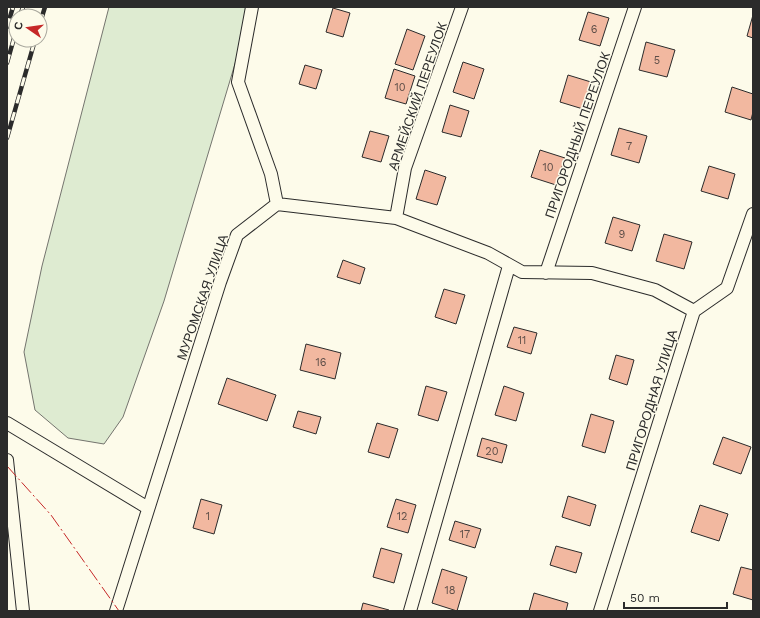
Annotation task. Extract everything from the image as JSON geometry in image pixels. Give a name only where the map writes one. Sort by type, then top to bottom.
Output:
[{"type":"street","points":[[252,7],[238,82],[271,174],[277,204],[396,218],[488,253],[522,272],[592,273],[655,290],[694,311],[727,288],[753,214]]},
{"type":"street","name":"АРМЕЙСКИЙ ПЕРЕУЛОК","points":[[396,218],[405,168],[462,7]]},
{"type":"street","name":"ПРИГОРОДНЫЙ ПЕРЕУЛОК","points":[[546,273],[635,7]]},
{"type":"street","name":"МУРОМСКАЯ УЛИЦА","points":[[116,611],[220,282],[237,235],[277,204]]},
{"type":"street","points":[[410,611],[509,266]]},
{"type":"street","name":"ПРИГОРОДНАЯ УЛИЦА","points":[[600,611],[694,311]]},
{"type":"street","points":[[7,423],[148,508]]},
{"type":"street","points":[[7,460],[23,611]]},
{"type":"green space","points":[[109,7],[252,7],[164,301],[123,417],[104,444],[68,438],[35,410],[24,352],[42,266]]},
{"type":"building","points":[[333,8],[350,13],[343,37],[326,32]]},
{"type":"building","points":[[588,12],[609,18],[600,46],[579,40]]},
{"type":"building","points":[[753,15],[753,38],[747,36]]},
{"type":"building","points":[[407,29],[425,36],[413,70],[395,64]]},
{"type":"building","points":[[646,42],[675,50],[667,77],[639,70]]},
{"type":"building","points":[[463,62],[484,69],[474,99],[453,92]]},
{"type":"building","points":[[305,65],[322,70],[316,89],[299,84]]},
{"type":"building","points":[[394,69],[415,76],[406,104],[385,98]]},
{"type":"building","points":[[568,75],[591,82],[583,109],[560,102]]},
{"type":"building","points":[[732,87],[753,94],[753,112],[751,120],[725,112]]},
{"type":"building","points":[[450,105],[469,111],[461,137],[442,132]]},
{"type":"building","points":[[619,128],[647,136],[639,163],[611,155]]},
{"type":"building","points":[[370,131],[389,136],[381,162],[362,157]]},
{"type":"building","points":[[540,150],[565,158],[556,185],[531,177]]},
{"type":"building","points":[[709,166],[735,174],[728,199],[701,191]]},
{"type":"building","points":[[425,170],[446,177],[437,205],[416,199]]},
{"type":"building","points":[[613,217],[640,225],[632,251],[605,243]]},
{"type":"building","points":[[664,234],[692,242],[684,269],[656,261]]},
{"type":"building","points":[[343,260],[365,268],[360,284],[337,277]]},
{"type":"building","points":[[444,289],[465,295],[456,324],[435,317]]},
{"type":"building","points":[[514,327],[537,333],[531,354],[507,347]]},
{"type":"building","points":[[306,344],[341,353],[335,379],[300,370]]},
{"type":"building","points":[[616,355],[634,360],[627,385],[609,379]]},
{"type":"building","points":[[227,378],[276,395],[267,421],[218,404]]},
{"type":"building","points":[[426,386],[447,392],[438,421],[418,415]]},
{"type":"building","points":[[504,386],[524,393],[516,421],[495,415]]},
{"type":"building","points":[[298,411],[321,417],[316,434],[293,427]]},
{"type":"building","points":[[591,414],[614,421],[605,453],[582,446]]},
{"type":"building","points":[[377,423],[398,429],[389,458],[368,452]]},
{"type":"building","points":[[723,437],[751,447],[741,474],[713,464]]},
{"type":"building","points":[[482,438],[507,445],[502,463],[477,456]]},
{"type":"building","points":[[568,496],[596,505],[590,526],[562,517]]},
{"type":"building","points":[[201,499],[222,505],[214,534],[193,528]]},
{"type":"building","points":[[396,499],[416,505],[408,533],[387,527]]},
{"type":"building","points":[[700,505],[728,514],[719,541],[691,532]]},
{"type":"building","points":[[455,521],[481,529],[475,548],[449,540]]},
{"type":"building","points":[[556,546],[582,553],[576,573],[550,565]]},
{"type":"building","points":[[381,548],[402,554],[394,583],[373,577]]},
{"type":"building","points":[[741,567],[753,570],[753,600],[733,594]]},
{"type":"building","points":[[442,569],[467,577],[457,611],[432,603]]},
{"type":"building","points":[[534,593],[568,603],[566,611],[529,611]]},
{"type":"building","points":[[363,603],[389,610],[389,611],[361,611]]},
{"type":"railway","points":[[7,27],[13,7]]},
{"type":"railway","points":[[7,63],[11,48]]},
{"type":"railway","points":[[7,138],[33,48]]},
{"type":"power","points":[[7,466],[51,515],[119,611]]}]
